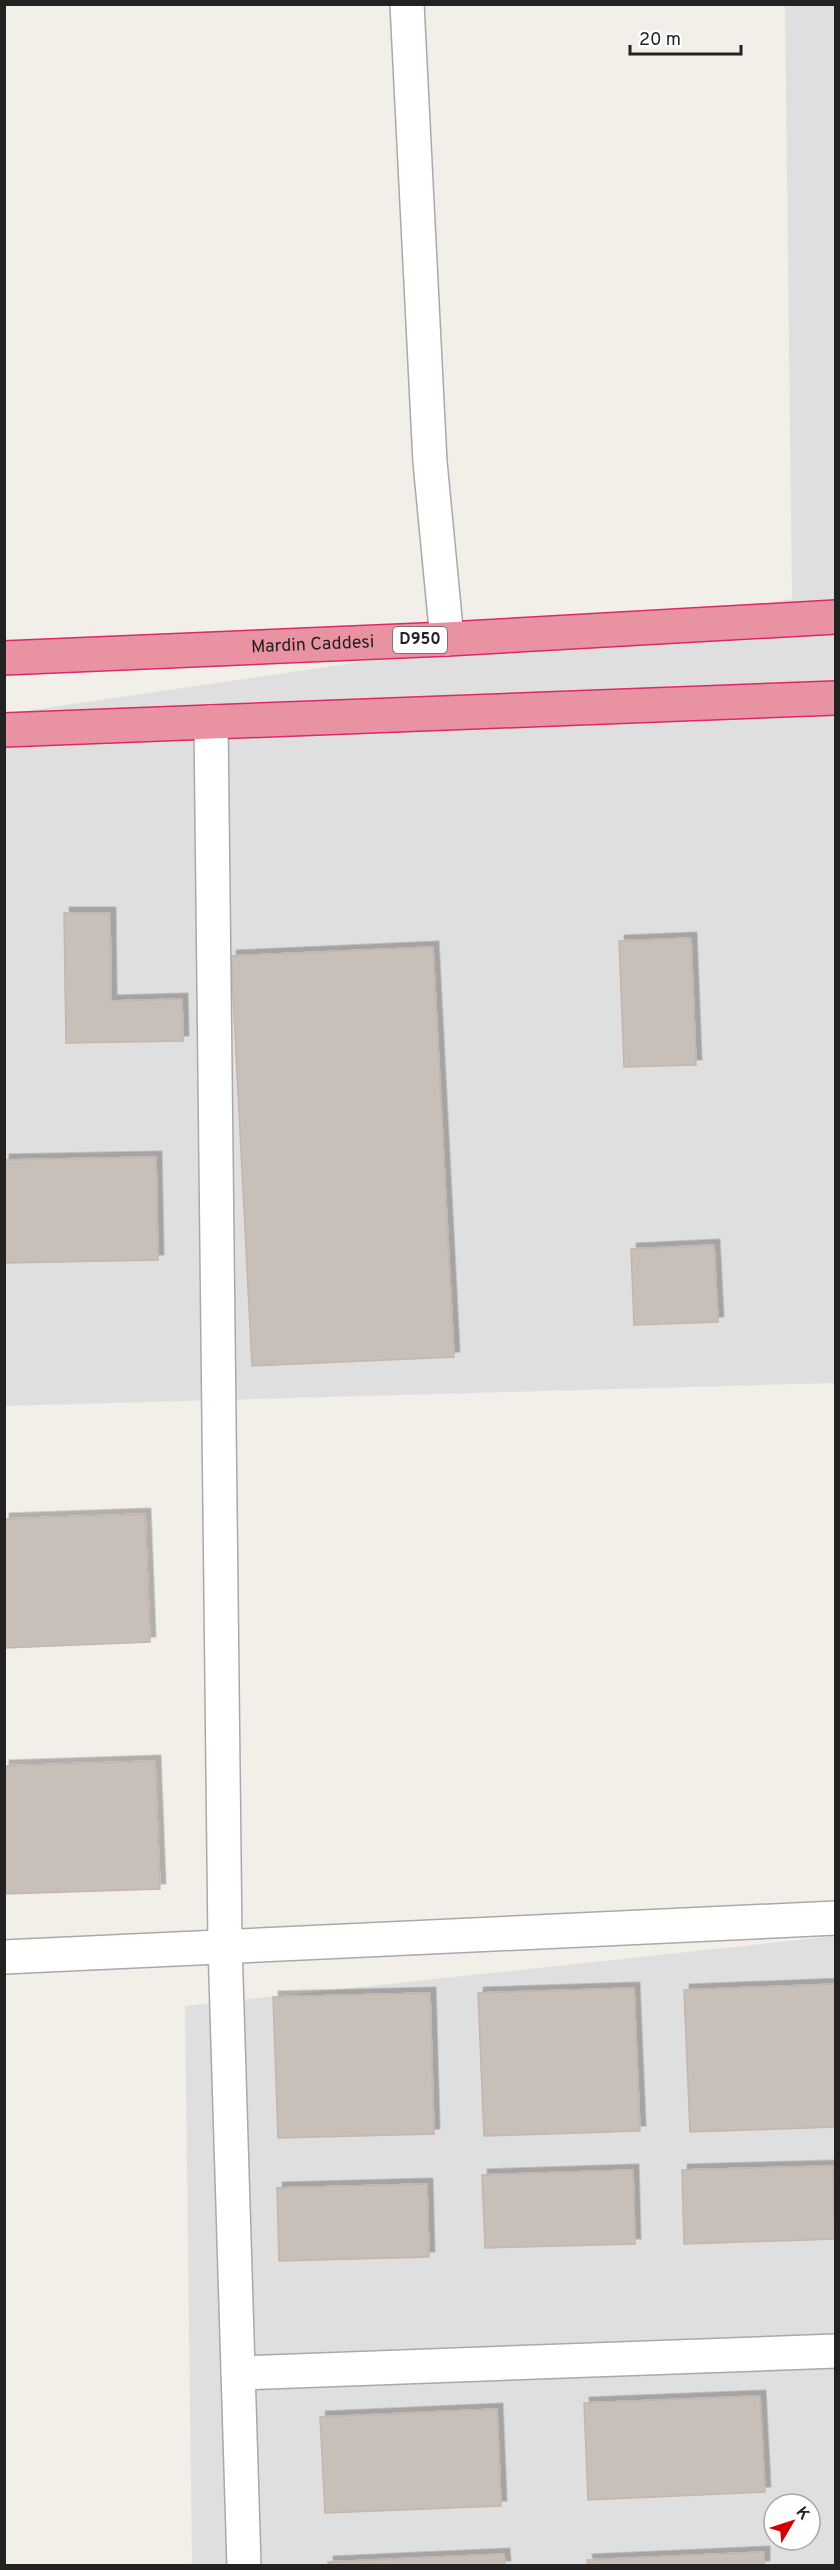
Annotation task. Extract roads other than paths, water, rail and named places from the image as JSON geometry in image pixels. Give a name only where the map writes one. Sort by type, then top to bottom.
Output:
[{"type":"highway","name":"Mardin Caddesi","points":[[4,658],[447,639],[836,617]]},
{"type":"highway","points":[[4,730],[836,698]]},
{"type":"street","points":[[407,4],[430,462],[447,639]]},
{"type":"street","points":[[212,722],[225,1944],[244,2565]]},
{"type":"street","points":[[4,1957],[225,1944],[836,1918]]},
{"type":"street","points":[[238,2373],[836,2351]]}]
